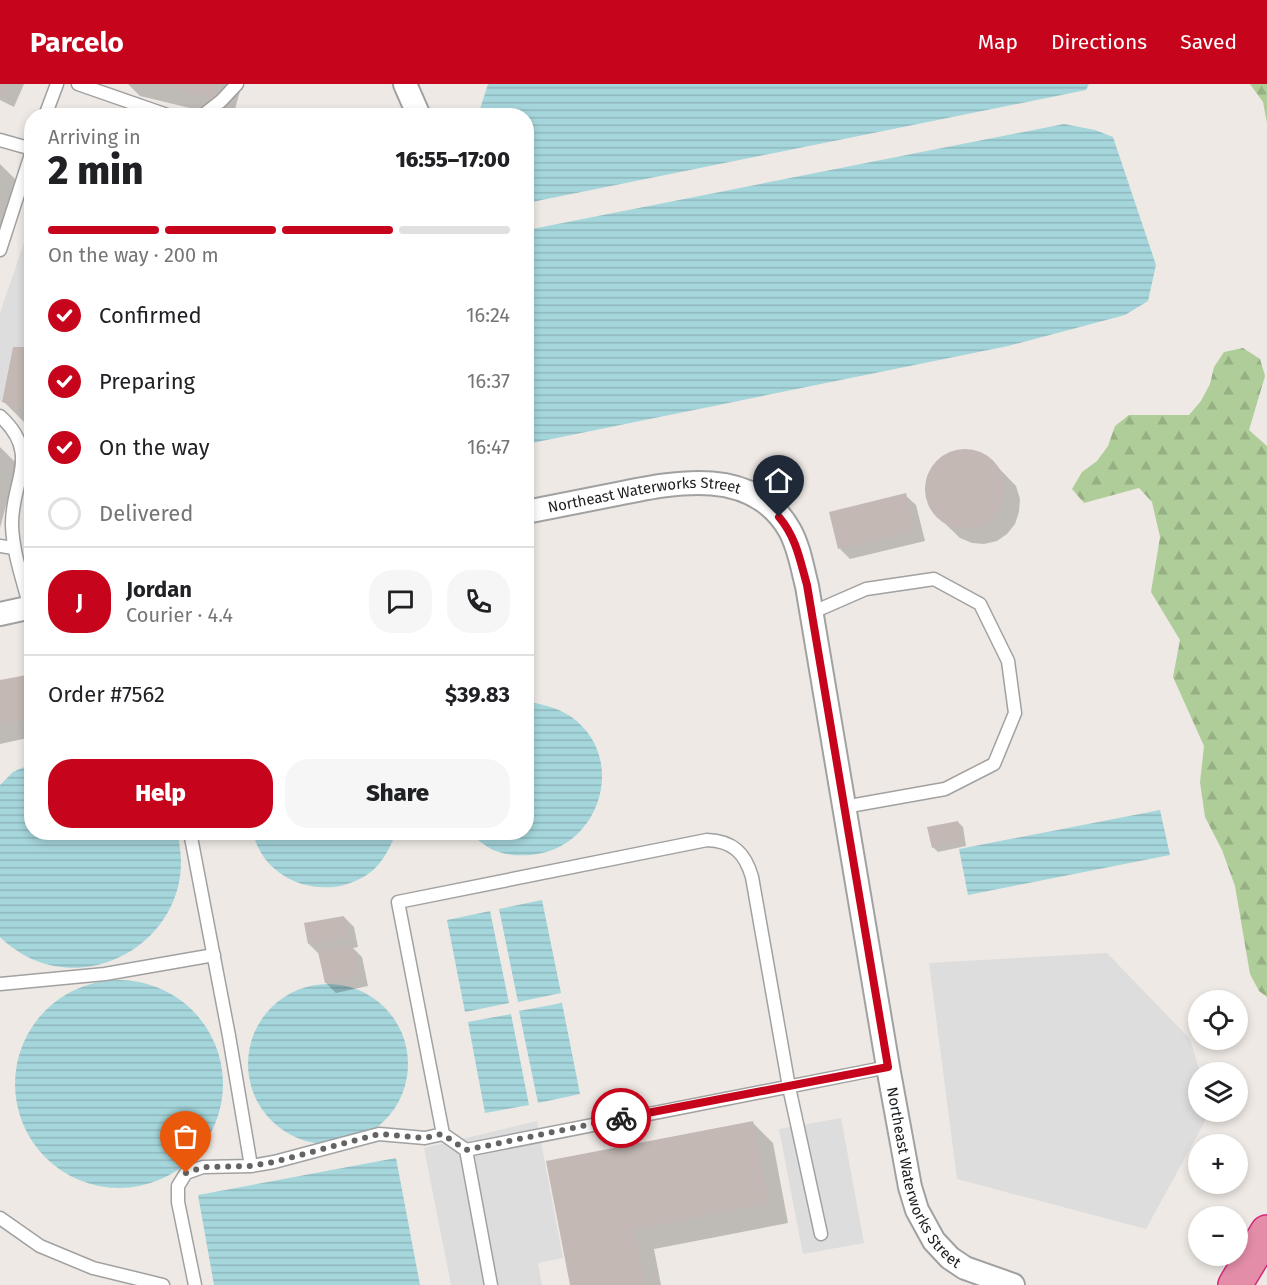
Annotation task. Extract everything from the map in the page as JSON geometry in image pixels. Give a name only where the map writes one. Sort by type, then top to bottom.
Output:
[{"type":"highway","points":[[1235,1285],[1267,1232]]},
{"type":"street","points":[[405,84],[416,108]]},
{"type":"street","name":"Northeast Waterworks Street","points":[[534,510],[670,483],[715,482],[736,487],[753,495],[770,506],[788,527],[796,545],[811,613],[910,1187],[917,1210],[934,1241],[950,1258],[965,1268],[1012,1285]]},
{"type":"street","points":[[0,614],[24,609]]},
{"type":"lane","points":[[48,108],[57,84]]},
{"type":"lane","points":[[78,84],[147,108]]},
{"type":"lane","points":[[212,108],[237,84]]},
{"type":"lane","points":[[0,140],[24,148]]},
{"type":"lane","points":[[0,250],[24,175]]},
{"type":"lane","points":[[0,416],[12,428],[21,451],[22,466],[12,522],[14,548],[24,583]]},
{"type":"lane","points":[[0,546],[14,548]]},
{"type":"lane","points":[[811,613],[866,589],[934,579],[980,604],[1008,661],[1015,713],[994,764],[945,789],[844,807]]},
{"type":"lane","points":[[192,840],[251,1166]]},
{"type":"lane","points":[[822,1234],[789,1087],[755,889],[750,869],[743,857],[732,846],[722,841],[707,840],[398,902],[442,1134],[466,1150],[789,1087],[888,1067]]},
{"type":"lane","points":[[0,984],[105,974],[214,955]]},
{"type":"lane","points":[[195,1285],[178,1202],[178,1186],[186,1173],[203,1167],[251,1166],[274,1162],[379,1134],[425,1138],[442,1134]]},
{"type":"lane","points":[[466,1150],[491,1285]]},
{"type":"lane","points":[[0,1218],[40,1246],[93,1268],[163,1285]]},
{"type":"green space","points":[[1250,84],[1267,84],[1267,123],[1263,102]]},
{"type":"green space","points":[[1243,348],[1260,359],[1265,376],[1249,430],[1267,446],[1267,997],[1259,991],[1250,974],[1235,886],[1222,850],[1205,817],[1200,782],[1204,746],[1173,677],[1180,640],[1151,592],[1160,537],[1152,502],[1139,488],[1084,503],[1072,489],[1082,472],[1097,461],[1108,446],[1115,426],[1129,415],[1189,415],[1201,401],[1210,384],[1214,367],[1224,352]]},
{"type":"shaded area","points":[[24,243],[24,347],[13,347],[2,402],[0,401],[0,313]]},
{"type":"shaded area","points":[[1107,953],[1188,1037],[1188,1050],[1193,1050],[1197,1062],[1188,1062],[1188,1122],[1205,1122],[1198,1134],[1188,1134],[1188,1152],[1146,1229],[957,1179],[929,963]]},
{"type":"shaded area","points":[[841,1118],[864,1243],[803,1254],[779,1129]]},
{"type":"shaded area","points":[[537,1121],[563,1258],[538,1263],[542,1285],[451,1285],[424,1148]]},
{"type":"water","points":[[488,84],[1089,84],[1086,90],[534,202],[534,108],[480,108]]},
{"type":"water","points":[[1064,124],[1095,130],[1113,137],[1156,265],[1148,301],[1125,315],[1008,346],[534,443],[534,229]]},
{"type":"water","points":[[534,703],[549,706],[565,713],[588,733],[599,754],[602,776],[599,798],[590,819],[575,836],[555,849],[531,855],[516,855],[491,849],[479,840],[534,840]]},
{"type":"water","points":[[24,767],[24,840],[178,840],[181,870],[172,904],[154,932],[128,952],[98,965],[64,967],[31,959],[0,937],[0,785],[13,772]]},
{"type":"water","points":[[1160,810],[1170,855],[968,895],[959,849]]},
{"type":"water","points":[[256,840],[393,840],[383,858],[372,871],[356,881],[338,886],[319,887],[302,884],[285,877],[271,866],[260,851]]},
{"type":"water","points":[[542,900],[561,993],[518,1002],[499,909]]},
{"type":"water","points":[[490,911],[509,1003],[465,1012],[447,920]]},
{"type":"water","points":[[119,980],[139,982],[168,992],[199,1018],[215,1044],[221,1064],[223,1084],[221,1104],[211,1133],[185,1164],[159,1180],[139,1186],[119,1188],[99,1186],[70,1176],[39,1150],[23,1124],[17,1104],[15,1084],[17,1064],[27,1035],[53,1004],[79,988],[99,982]]},
{"type":"water","points":[[328,984],[344,985],[359,990],[373,997],[385,1007],[395,1019],[402,1033],[407,1048],[407,1080],[402,1095],[395,1109],[385,1121],[373,1131],[359,1138],[344,1143],[328,1144],[312,1143],[297,1138],[283,1131],[271,1121],[261,1109],[254,1095],[249,1080],[248,1064],[249,1048],[254,1033],[261,1019],[271,1007],[283,997],[297,990],[312,985]]},
{"type":"water","points":[[562,1003],[580,1094],[538,1103],[519,1011]]},
{"type":"water","points":[[511,1014],[529,1105],[485,1113],[468,1022]]},
{"type":"water","points":[[396,1158],[420,1285],[214,1285],[198,1195]]},
{"type":"building","points":[[0,84],[9,84],[3,98],[0,96]]},
{"type":"building","points":[[156,84],[216,84],[212,98]]},
{"type":"building","points":[[13,347],[24,347],[24,409],[2,402]]},
{"type":"building","points":[[965,449],[980,452],[993,461],[1002,474],[1005,489],[1002,504],[993,517],[980,526],[965,529],[950,526],[937,517],[928,504],[925,489],[928,474],[937,461],[950,452]]},
{"type":"building","points":[[906,493],[915,531],[838,549],[829,512]]},
{"type":"building","points":[[24,676],[24,720],[0,725],[0,680]]},
{"type":"building","points":[[958,821],[963,841],[932,848],[927,827]]},
{"type":"building","points":[[344,916],[348,937],[308,944],[304,923]]},
{"type":"building","points":[[352,945],[359,976],[325,983],[318,952]]},
{"type":"building","points":[[753,1121],[769,1203],[634,1229],[645,1285],[570,1285],[546,1161]]},
{"type":"way so far","points":[[186,1173],[203,1167],[251,1166],[274,1162],[379,1134],[425,1138],[442,1134],[466,1150],[621,1118]]},
{"type":"route","points":[[621,1118],[888,1067],[807,585],[796,545],[788,527],[779,517]]}]
